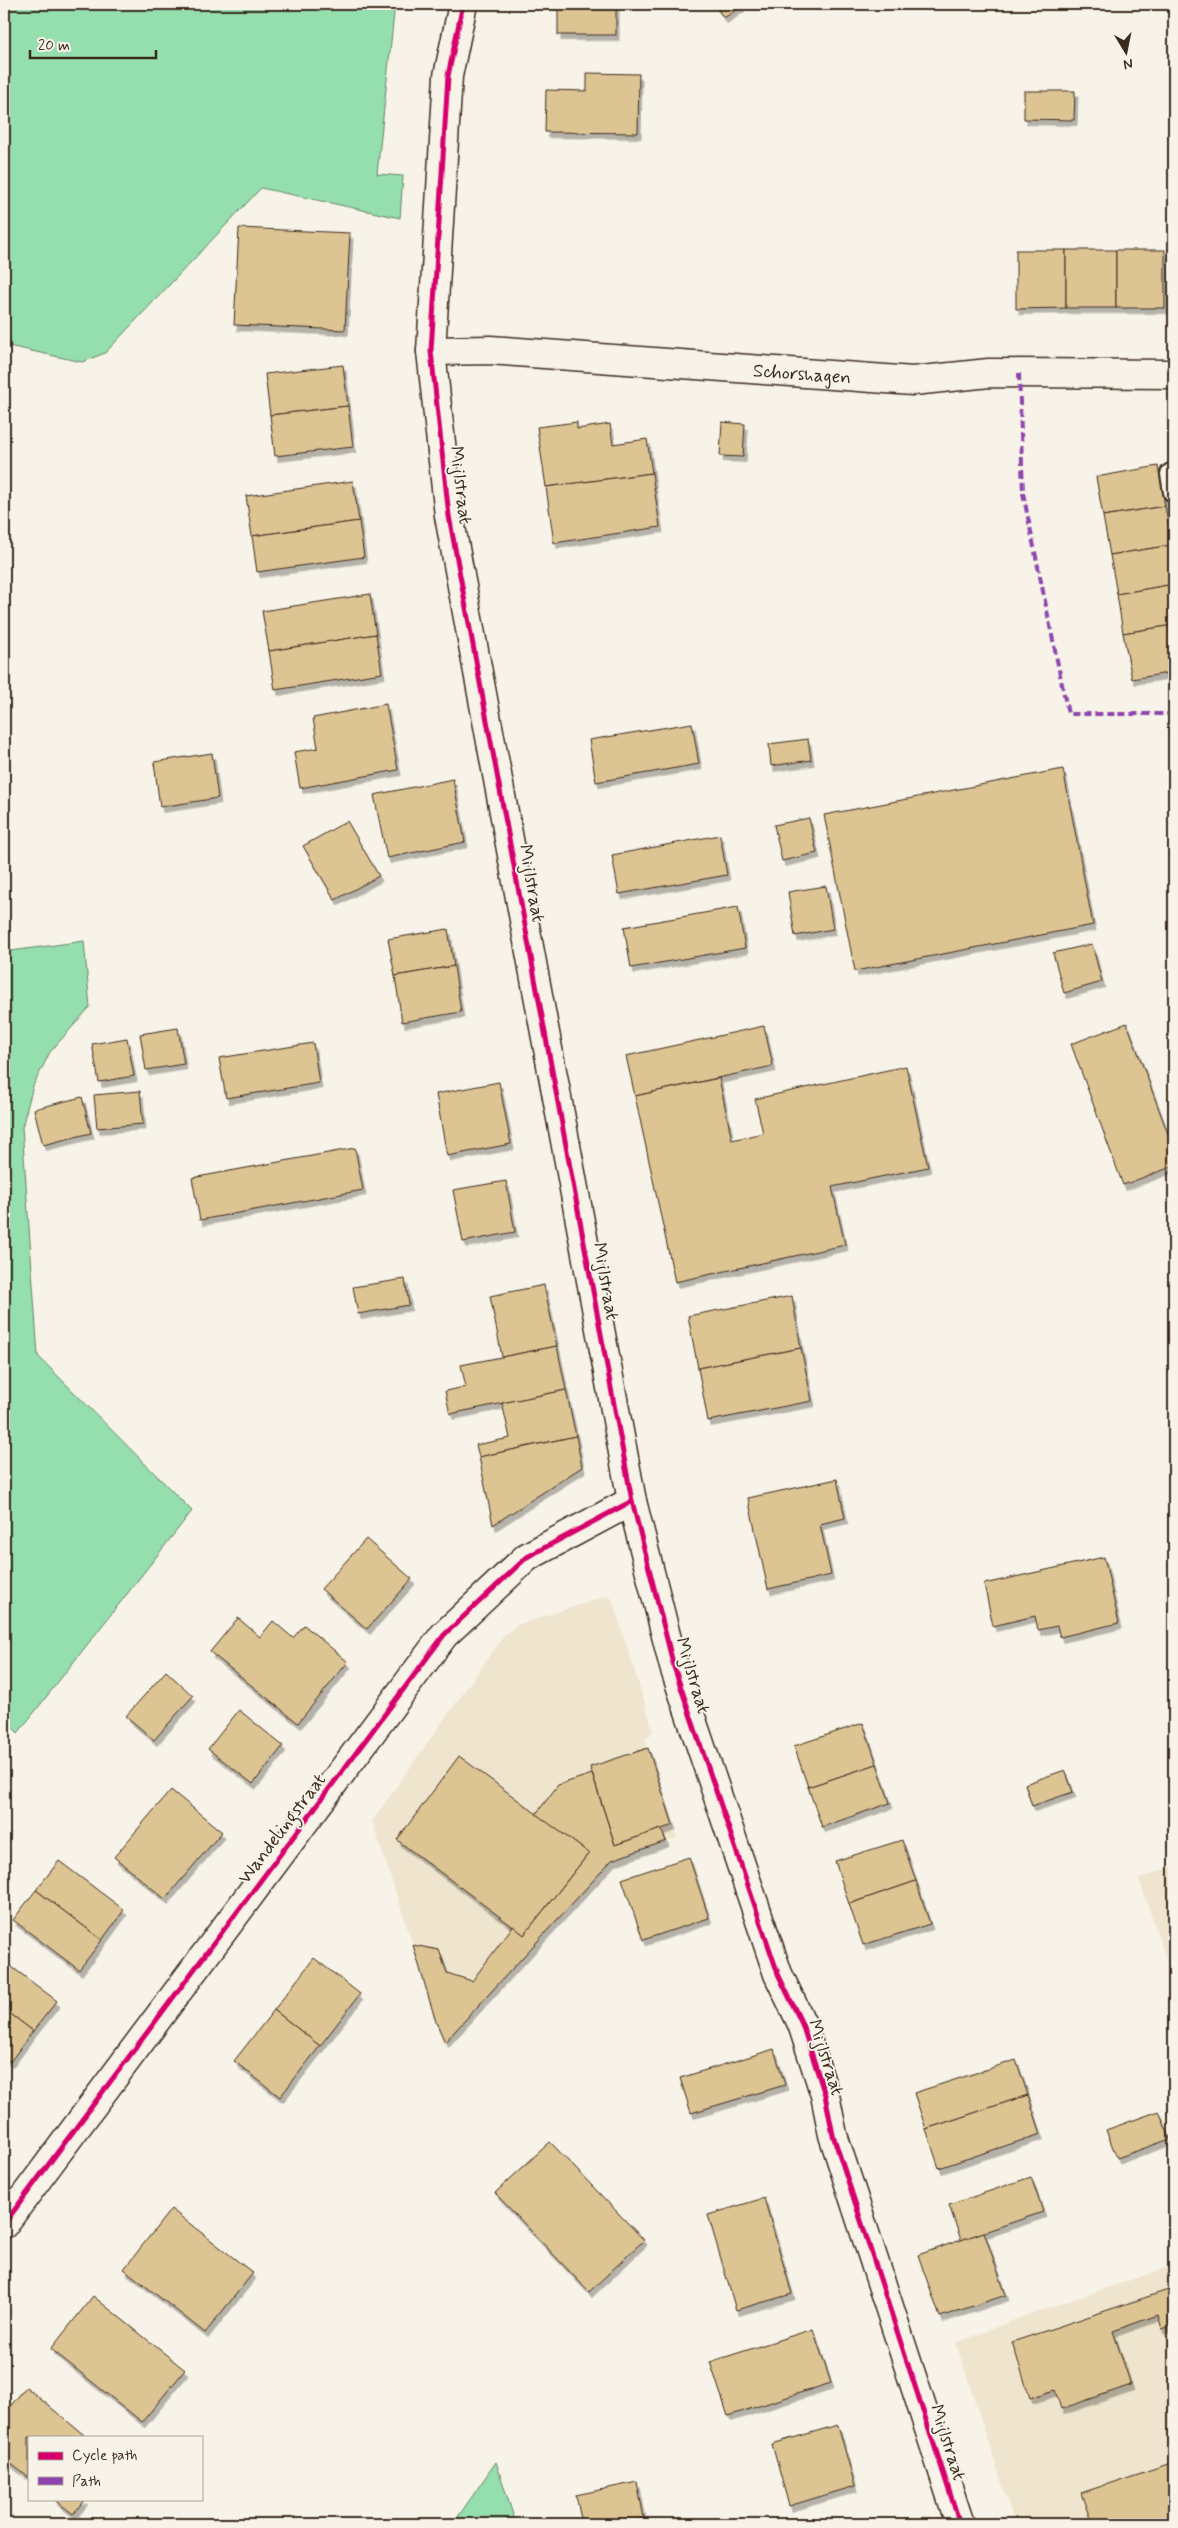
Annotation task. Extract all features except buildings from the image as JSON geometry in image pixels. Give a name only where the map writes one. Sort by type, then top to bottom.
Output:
[{"type":"street","name":"Mijlstraat","points":[[463,4],[448,76],[432,351],[449,516],[632,1501],[674,1667],[778,1974],[802,2024],[825,2095],[833,2135],[960,2524]]},
{"type":"street","name":"Schorshagen","points":[[432,351],[490,350],[913,381],[989,373],[1174,374]]},
{"type":"street","name":"Wandelingstraat","points":[[4,2224],[444,1635],[526,1557],[632,1501]]},
{"type":"lane","points":[[1174,474],[1171,474],[1174,492]]},
{"type":"shaded area","points":[[607,1596],[612,1599],[653,1729],[649,1737],[645,1739],[677,1838],[612,1860],[443,2045],[413,1945],[372,1821],[505,1634],[517,1625]]},
{"type":"shaded area","points":[[1174,1866],[1174,1982],[1139,1879]]},
{"type":"shaded area","points":[[1174,2265],[1174,2524],[1015,2524],[956,2343],[1022,2317]]},
{"type":"green space","points":[[4,4],[395,4],[377,174],[403,176],[400,218],[261,188],[105,353],[82,362],[4,345]]},
{"type":"green space","points":[[84,941],[90,1007],[50,1052],[33,1086],[22,1127],[38,1356],[192,1511],[18,1733],[4,1718],[4,952]]},
{"type":"green space","points":[[496,2462],[516,2524],[453,2524]]},
{"type":"marked path","points":[[1019,373],[1023,493],[1068,714],[1174,714]]},
{"type":"cycle path","points":[[463,4],[448,76],[431,351],[449,516],[632,1501],[674,1667],[778,1974],[802,2024],[825,2095],[833,2135],[960,2524]]},
{"type":"cycle path","points":[[4,2224],[444,1635],[527,1557],[632,1501]]}]
